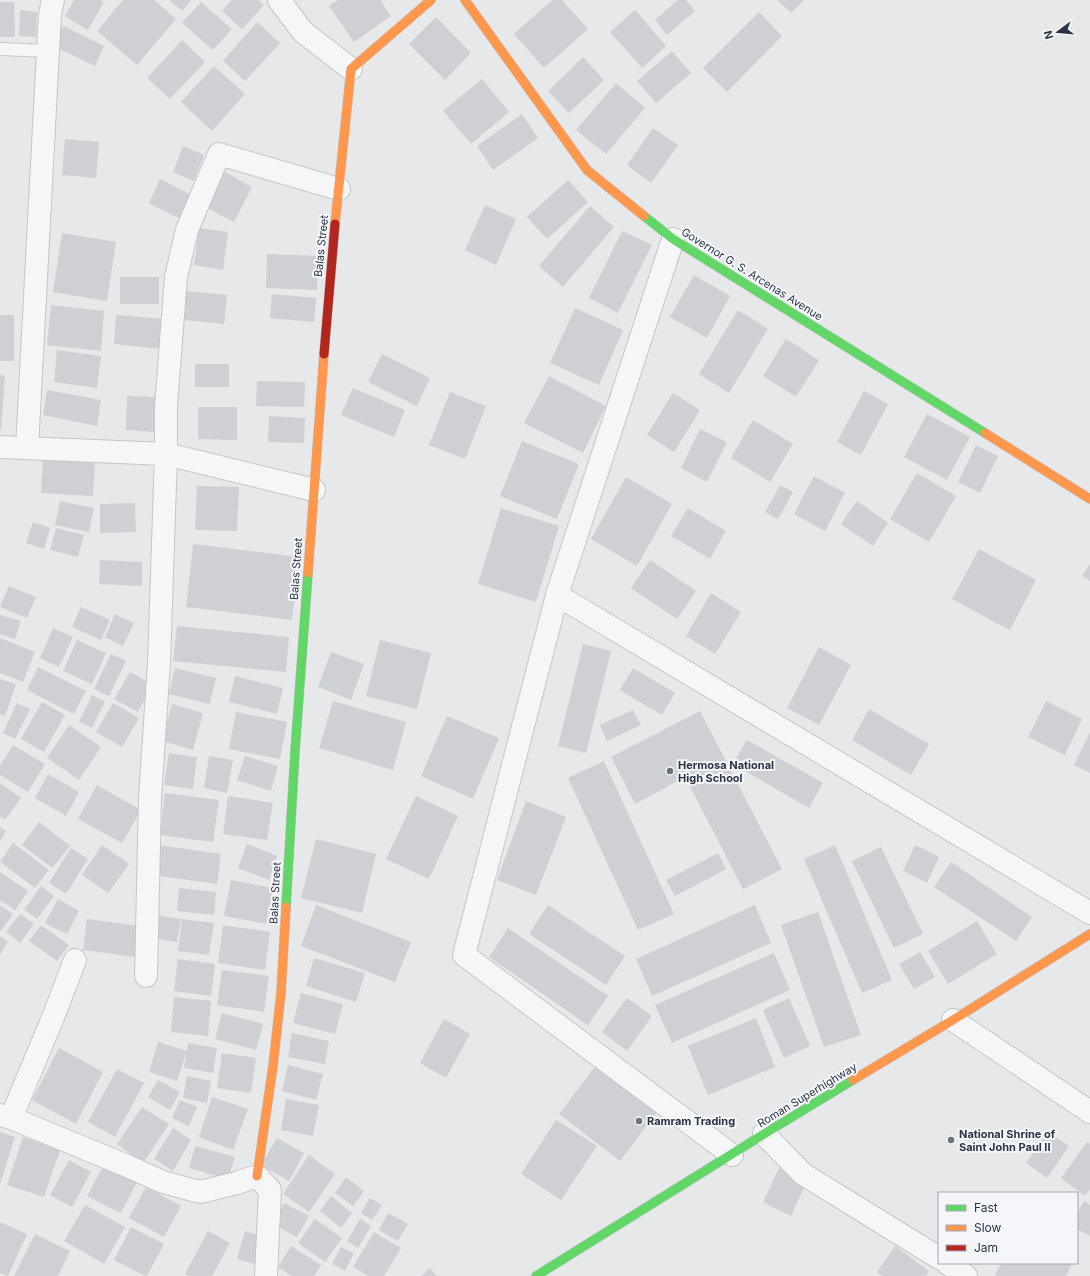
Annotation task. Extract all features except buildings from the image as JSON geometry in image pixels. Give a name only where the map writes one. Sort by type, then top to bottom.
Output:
[{"type":"main road","points":[[351,69],[431,0]]},
{"type":"main road","name":"Governor G. S. Arcenas Avenue","points":[[464,0],[587,170],[673,239],[1090,499]]},
{"type":"main road","name":"Balas Street","points":[[257,1176],[273,1066],[281,993],[295,751],[329,285],[351,69]]},
{"type":"main road","name":"Roman Superhighway","points":[[536,1276],[764,1134],[953,1020],[1090,934]]},
{"type":"street","points":[[27,448],[50,14],[53,0]]},
{"type":"street","points":[[279,0],[303,32],[351,69]]},
{"type":"street","points":[[146,976],[150,798],[159,663],[166,454],[166,406],[176,277],[187,230],[219,154],[339,189]]},
{"type":"street","points":[[673,239],[557,595],[464,954],[732,1155]]},
{"type":"street","points":[[0,447],[166,454],[314,490]]},
{"type":"street","points":[[557,595],[1090,913]]},
{"type":"street","points":[[75,960],[54,1015],[5,1116],[125,1164],[163,1182],[200,1192],[237,1183],[257,1176],[270,1190],[266,1276]]},
{"type":"street","points":[[953,1020],[1090,1112]]},
{"type":"street","points":[[764,1134],[803,1174],[938,1257]]},
{"type":"street","points":[[934,1276],[942,1264]]},
{"type":"street","points":[[948,1264],[966,1276]]},
{"type":"lane","points":[[0,49],[48,50]]},
{"type":"traffic: fast","points":[[644,216],[673,239],[985,433]]},
{"type":"traffic: fast","points":[[286,907],[295,751],[308,573]]},
{"type":"traffic: fast","points":[[536,1276],[853,1080]]},
{"type":"traffic: slow","points":[[335,224],[351,69],[431,0]]},
{"type":"traffic: slow","points":[[465,0],[587,170],[644,216]]},
{"type":"traffic: slow","points":[[308,573],[324,354]]},
{"type":"traffic: slow","points":[[985,433],[1090,499]]},
{"type":"traffic: slow","points":[[257,1176],[273,1066],[281,993],[286,907]]},
{"type":"traffic: slow","points":[[853,1080],[953,1020],[1090,934]]},
{"type":"traffic: jam","points":[[324,354],[335,224]]},
{"type":"place","name":"Hermosa National High School","points":[[670,771]]},
{"type":"place","name":"Ramram Trading","points":[[639,1121]]},
{"type":"place","name":"National Shrine of Saint John Paul II","points":[[951,1140]]}]
